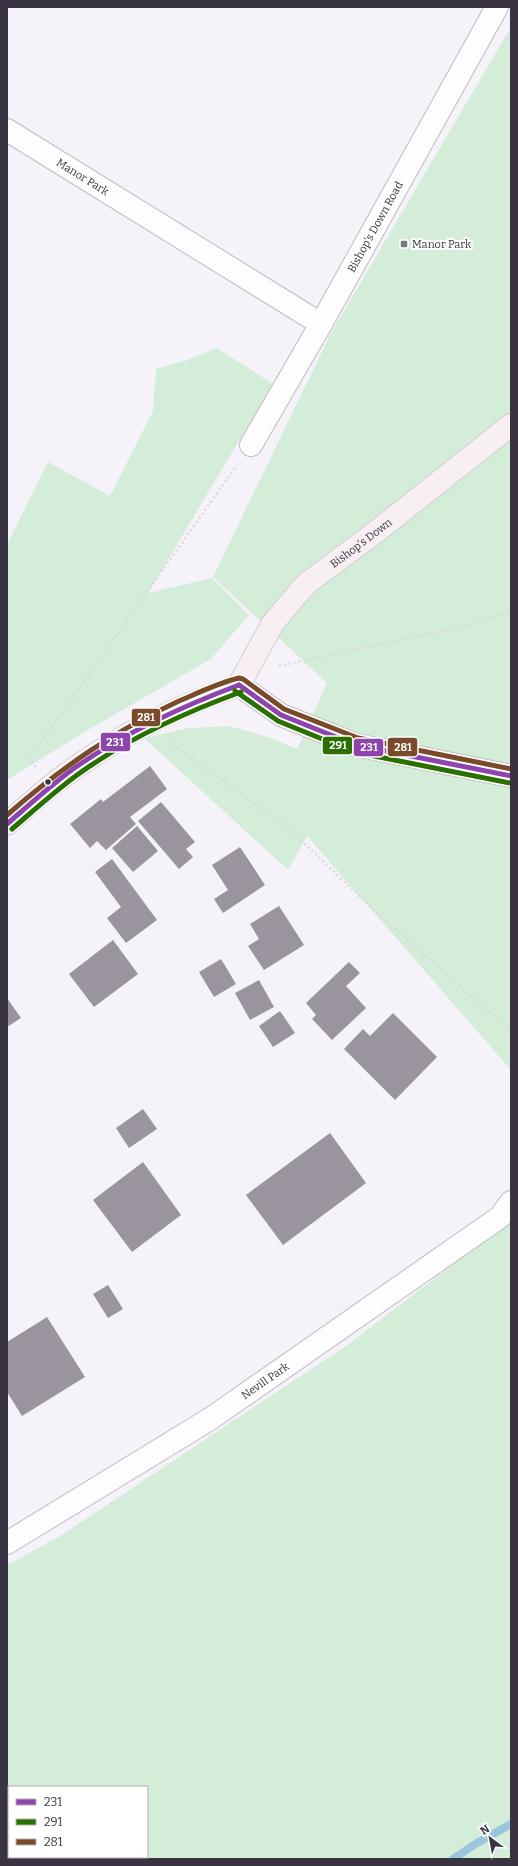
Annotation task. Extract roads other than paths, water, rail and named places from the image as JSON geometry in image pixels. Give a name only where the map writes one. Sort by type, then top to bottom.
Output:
[{"type":"main road","name":"Bishop's Down","points":[[240,685],[273,623],[306,584],[377,532],[511,425]]},
{"type":"main road","points":[[7,824],[52,785],[104,748],[144,726],[198,700],[240,685]]},
{"type":"street","name":"Bishop's Down Road","points":[[251,445],[321,324],[497,7]]},
{"type":"street","name":"Manor Park","points":[[7,130],[321,324]]},
{"type":"street","points":[[240,685],[281,715],[356,745],[511,776]]},
{"type":"street","name":"Nevill Park","points":[[10,1535],[210,1419],[500,1217],[511,1202]]},
{"type":"waterway","points":[[453,1859],[477,1843],[511,1824]]},
{"type":"place","name":"Manor Park","points":[[404,244]]}]
